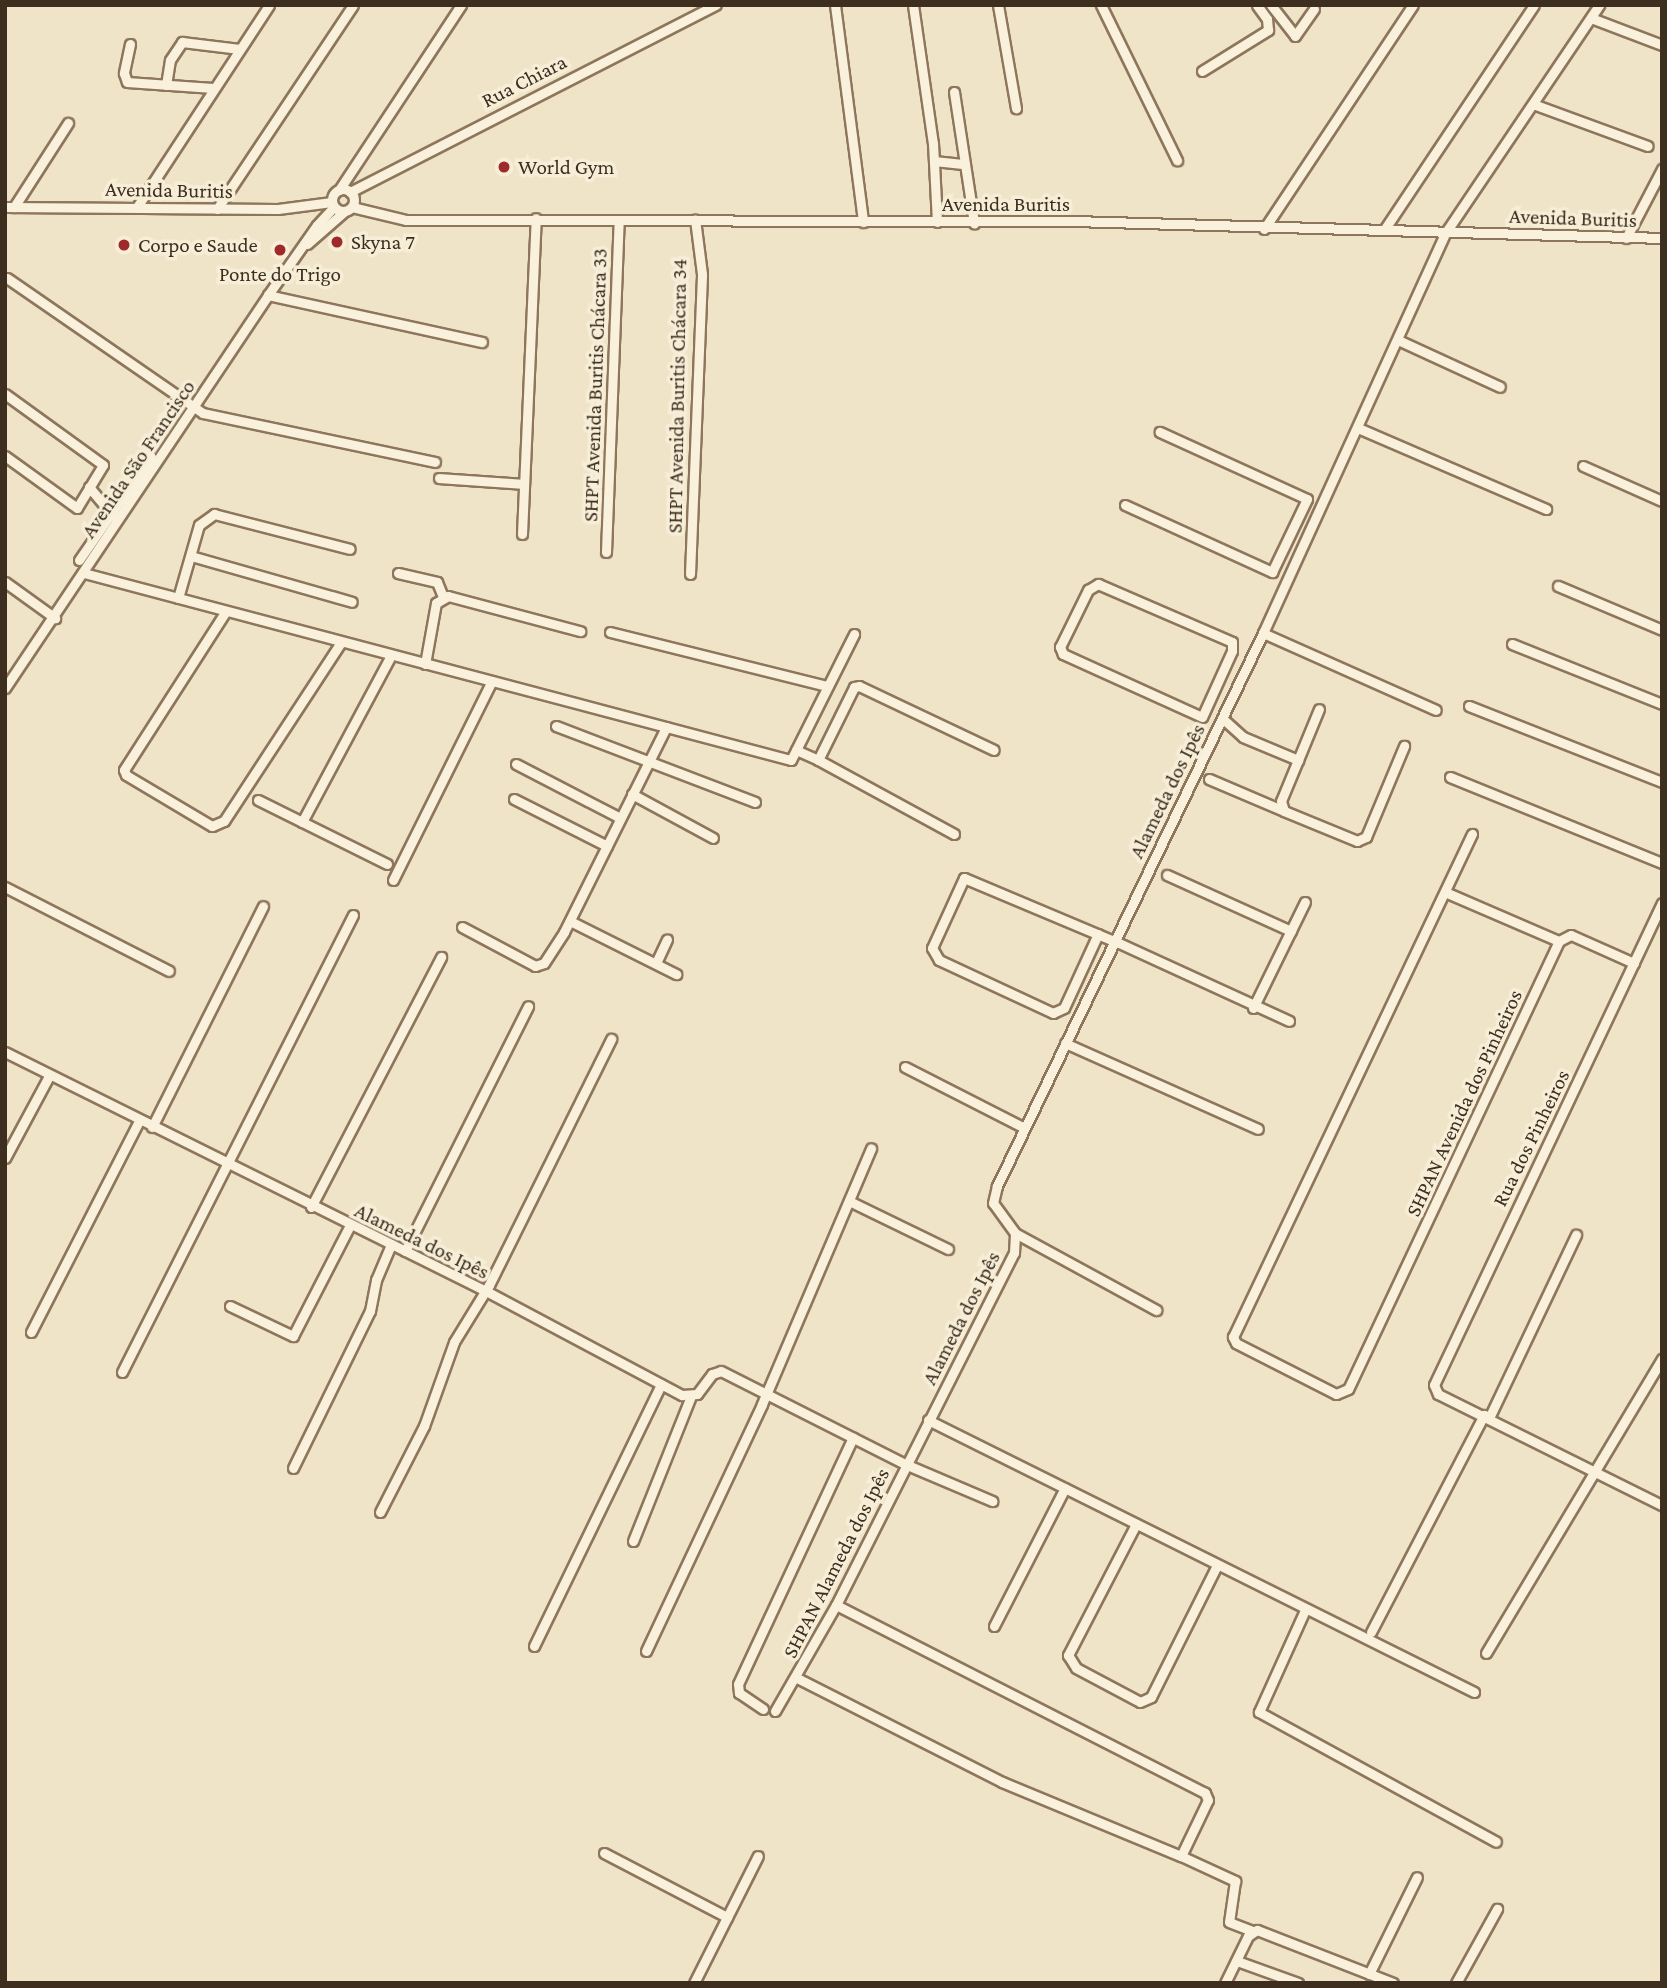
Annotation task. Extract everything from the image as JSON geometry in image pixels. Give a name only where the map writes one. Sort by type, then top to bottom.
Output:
[{"type":"street","points":[[137,207],[270,5]]},
{"type":"street","points":[[217,209],[353,5]]},
{"type":"street","points":[[348,209],[350,192],[339,190],[461,5]]},
{"type":"street","name":"Rua Chiara","points":[[350,192],[716,5]]},
{"type":"street","points":[[835,5],[863,222]]},
{"type":"street","points":[[913,5],[934,161],[937,222]]},
{"type":"street","points":[[998,5],[1016,108]]},
{"type":"street","points":[[1101,5],[1177,160]]},
{"type":"street","points":[[1202,71],[1268,30],[1269,22],[1257,5]]},
{"type":"street","points":[[1271,5],[1295,36],[1314,9]]},
{"type":"street","points":[[1264,229],[1413,5]]},
{"type":"street","points":[[1384,230],[1534,5]]},
{"type":"street","name":"Alameda dos Ipês","points":[[905,1464],[1014,1253],[1015,1233],[993,1198],[1023,1127],[1115,942],[1306,540],[1362,430],[1446,232],[1600,5]]},
{"type":"street","points":[[1591,18],[1662,45]]},
{"type":"street","points":[[166,85],[170,61],[182,42],[240,49]]},
{"type":"street","points":[[130,44],[124,73],[127,82],[213,88]]},
{"type":"street","points":[[954,92],[974,223]]},
{"type":"street","points":[[1533,104],[1648,146]]},
{"type":"street","points":[[10,207],[68,123]]},
{"type":"street","points":[[934,161],[965,164]]},
{"type":"street","points":[[1626,238],[1662,169]]},
{"type":"street","name":"Avenida São Francisco","points":[[5,688],[55,618],[268,295],[333,204],[339,190]]},
{"type":"street","name":"Avenida Buritis","points":[[10,207],[217,209],[333,204],[406,220],[536,218],[937,222],[1662,238]]},
{"type":"street","name":"Avenida São Francisco","points":[[301,250],[348,209]]},
{"type":"street","points":[[522,534],[536,218]]},
{"type":"street","name":"SHPT Avenida Buritis Chácara 34","points":[[690,574],[702,274],[695,219]]},
{"type":"street","name":"SHPT Avenida Buritis Chácara 33","points":[[606,552],[618,220]]},
{"type":"street","points":[[7,278],[193,408],[435,462]]},
{"type":"street","points":[[268,295],[482,342]]},
{"type":"street","points":[[1398,340],[1500,387]]},
{"type":"street","points":[[5,394],[103,465],[76,508],[5,456]]},
{"type":"street","points":[[1362,430],[1546,509]]},
{"type":"street","points":[[1125,505],[1272,572],[1289,537],[1307,499],[1160,432]]},
{"type":"street","points":[[79,560],[109,512],[151,456]]},
{"type":"street","points":[[1583,466],[1662,501]]},
{"type":"street","points":[[439,478],[524,484]]},
{"type":"street","points":[[89,487],[118,522]]},
{"type":"street","points":[[178,598],[202,520],[214,514],[350,549]]},
{"type":"street","points":[[1289,537],[1306,540]]},
{"type":"street","points":[[191,556],[352,602]]},
{"type":"street","points":[[83,573],[791,760],[854,634]]},
{"type":"street","points":[[398,573],[437,582],[443,597]]},
{"type":"street","points":[[5,582],[55,618]]},
{"type":"street","points":[[1098,584],[1231,642],[1217,684],[1202,717],[1197,717],[1078,664],[1060,648],[1088,590],[1098,584]]},
{"type":"street","points":[[1558,586],[1662,629]]},
{"type":"street","points":[[443,597],[580,631]]},
{"type":"street","points":[[425,664],[436,603],[443,597]]},
{"type":"street","points":[[226,611],[127,764],[125,775],[212,826],[224,821],[341,642]]},
{"type":"street","points":[[610,632],[826,686]]},
{"type":"street","points":[[1263,633],[1436,710]]},
{"type":"street","points":[[1513,644],[1662,704]]},
{"type":"street","points":[[302,822],[391,655]]},
{"type":"street","points":[[393,880],[492,681]]},
{"type":"street","points":[[1217,684],[1234,693]]},
{"type":"street","points":[[818,760],[854,687],[859,686],[994,750]]},
{"type":"street","points":[[1469,706],[1662,782]]},
{"type":"street","points":[[1284,811],[1281,801],[1319,709]]},
{"type":"street","points":[[1222,718],[1243,737],[1298,760]]},
{"type":"street","points":[[556,726],[755,802]]},
{"type":"street","points":[[463,928],[535,966],[544,963],[570,920],[666,727]]},
{"type":"street","points":[[1209,779],[1362,840],[1404,746]]},
{"type":"street","points":[[796,750],[954,834]]},
{"type":"street","points":[[516,764],[620,818]]},
{"type":"street","points":[[1450,777],[1662,863]]},
{"type":"street","points":[[632,794],[713,838]]},
{"type":"street","points":[[514,799],[607,846]]},
{"type":"street","points":[[258,800],[387,864]]},
{"type":"street","points":[[1472,834],[1445,892],[1559,940],[1571,935],[1634,963]]},
{"type":"street","points":[[1167,875],[1291,931]]},
{"type":"street","points":[[1097,934],[1064,1008],[1053,1013],[939,960],[932,948],[964,878],[1097,934],[1253,1007],[1289,1021]]},
{"type":"street","points":[[5,887],[169,971]]},
{"type":"street","name":"SHPAN Avenida dos Pinheiros","points":[[1445,892],[1235,1332],[1236,1343],[1336,1394],[1346,1392],[1559,940]]},
{"type":"street","points":[[1253,1007],[1305,902]]},
{"type":"street","name":"Rua dos Pinheiros","points":[[1486,1416],[1435,1388],[1434,1380],[1662,903]]},
{"type":"street","points":[[152,1127],[264,906]]},
{"type":"street","points":[[122,1372],[353,915]]},
{"type":"street","points":[[570,920],[676,974]]},
{"type":"street","points":[[656,963],[667,939]]},
{"type":"street","points":[[311,1207],[441,957]]},
{"type":"street","points":[[405,1251],[528,1006]]},
{"type":"street","points":[[380,1512],[424,1426],[454,1342],[486,1292],[611,1039]]},
{"type":"street","points":[[1065,1042],[1258,1129]]},
{"type":"street","name":"Alameda dos Ipês","points":[[5,1052],[311,1207],[405,1251],[661,1384],[691,1396]]},
{"type":"street","points":[[905,1067],[1023,1127]]},
{"type":"street","points":[[5,1158],[49,1076]]},
{"type":"street","points":[[31,1332],[139,1121]]},
{"type":"street","points":[[646,1651],[766,1394],[871,1148]]},
{"type":"street","points":[[849,1201],[948,1249]]},
{"type":"street","points":[[230,1306],[293,1336],[350,1225]]},
{"type":"street","points":[[1015,1233],[1157,1310]]},
{"type":"street","points":[[1371,1632],[1486,1416],[1577,1235]]},
{"type":"street","points":[[293,1468],[370,1311],[376,1280],[391,1244]]},
{"type":"street","points":[[1486,1653],[1596,1474],[1662,1359]]},
{"type":"street","points":[[633,1541],[691,1396],[719,1371],[905,1464],[992,1501]]},
{"type":"street","points":[[534,1646],[661,1384]]},
{"type":"street","points":[[1486,1416],[1596,1474],[1662,1505]]},
{"type":"street","points":[[928,1420],[1474,1692]]},
{"type":"street","points":[[763,1709],[739,1693],[738,1684],[853,1437]]},
{"type":"street","name":"SHPAN Alameda dos Ipês","points":[[775,1711],[797,1678],[836,1605],[905,1464]]},
{"type":"street","points":[[994,1626],[1065,1488]]},
{"type":"street","points":[[1136,1524],[1068,1655],[1076,1668],[1140,1702],[1151,1697],[1217,1565]]},
{"type":"street","points":[[836,1605],[1205,1793],[1208,1800],[1181,1856]]},
{"type":"street","points":[[1305,1610],[1259,1712],[1496,1842]]},
{"type":"street","points":[[797,1678],[1002,1782],[1236,1881],[1228,1922],[1394,1983]]},
{"type":"street","points":[[604,1853],[727,1917]]},
{"type":"street","points":[[694,1983],[758,1856]]},
{"type":"street","points":[[1369,1974],[1417,1877]]},
{"type":"street","points":[[1456,1983],[1497,1909]]},
{"type":"street","points":[[1225,1983],[1255,1930]]},
{"type":"street","points":[[1237,1961],[1298,1983]]},
{"type":"place","name":"World Gym","points":[[504,167]]},
{"type":"place","name":"Skyna 7","points":[[337,242]]},
{"type":"place","name":"Corpo e Saude","points":[[124,245]]},
{"type":"place","name":"Ponte do Trigo","points":[[280,250]]}]
